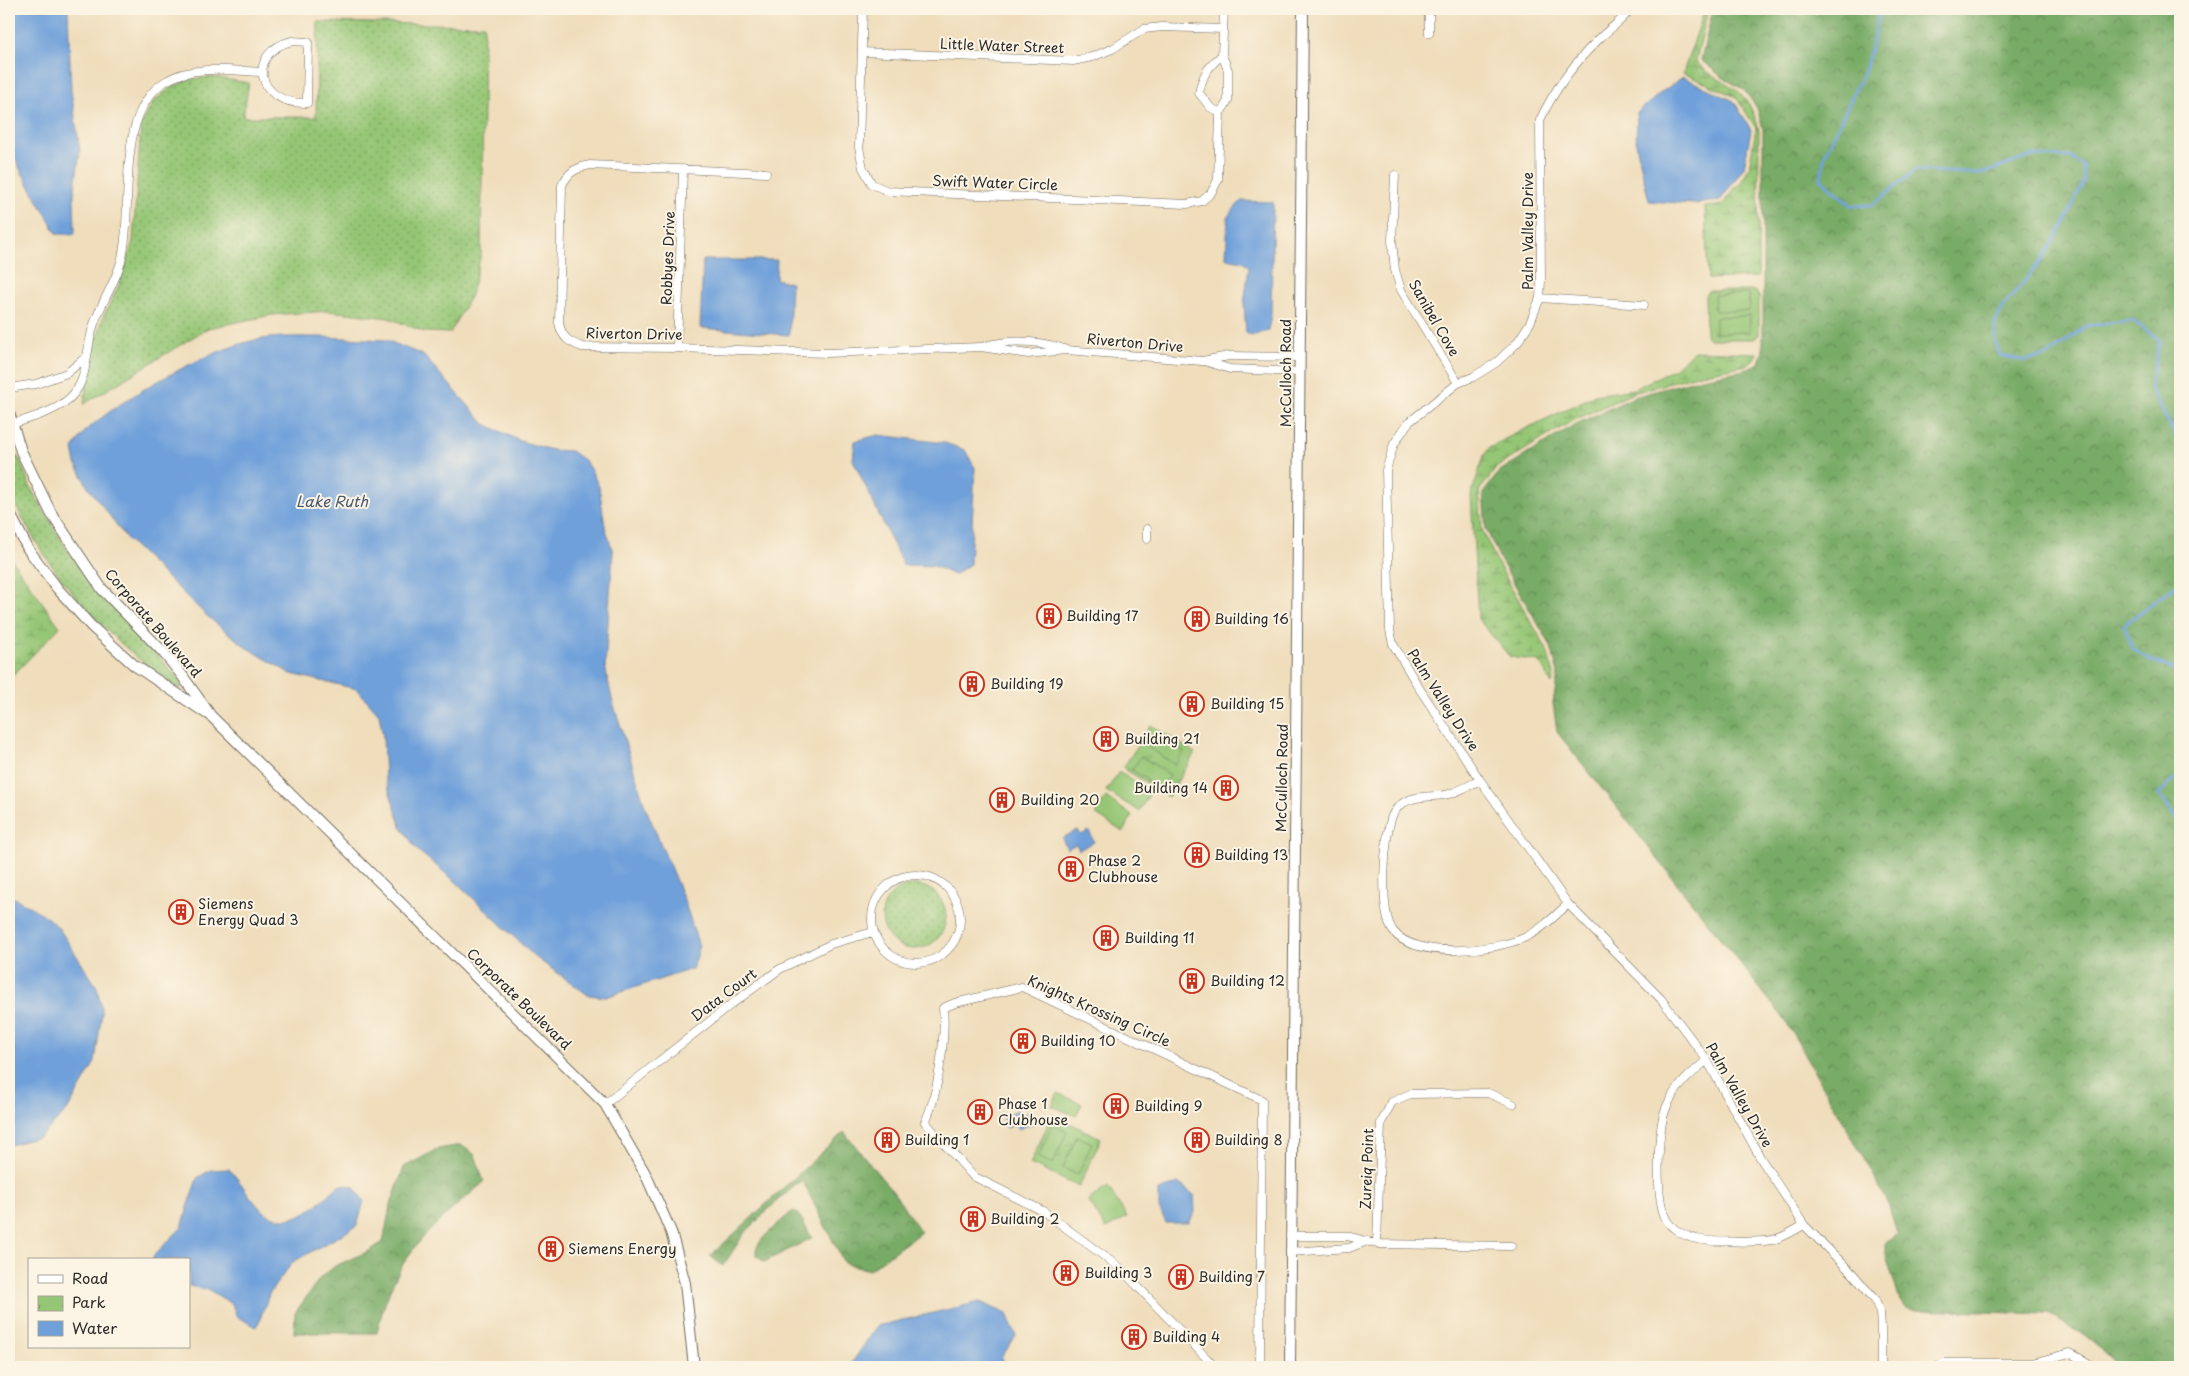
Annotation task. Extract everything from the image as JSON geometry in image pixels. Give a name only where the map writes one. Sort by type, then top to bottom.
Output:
[{"type":"street","name":"Swift Water Circle","points":[[864,9],[859,146],[863,168],[872,184],[888,191],[1187,204],[1202,201],[1211,193],[1218,180],[1220,113],[1228,101],[1228,70],[1222,55],[1224,9]]},
{"type":"street","name":"McCulloch Road","points":[[1290,1367],[1303,9]]},
{"type":"street","points":[[1429,33],[1430,9]]},
{"type":"street","name":"Palm Valley Drive","points":[[1630,9],[1625,18],[1602,36],[1562,79],[1549,100],[1540,120],[1540,298],[1530,323],[1517,343],[1497,362],[1473,377],[1458,383],[1408,423],[1394,444],[1386,470],[1388,610],[1393,644],[1480,780],[1568,904],[1661,1000],[1706,1060],[1761,1159],[1804,1225],[1853,1274],[1875,1300],[1880,1313],[1881,1367]]},
{"type":"street","name":"Little Water Street","points":[[862,52],[1073,61],[1092,57],[1112,49],[1144,30],[1162,28],[1223,28]]},
{"type":"street","points":[[308,42],[307,103],[292,104],[281,100],[271,93],[265,83],[263,72],[269,55],[282,44],[308,42]]},
{"type":"street","points":[[1220,113],[1210,107],[1199,93],[1202,77],[1210,65],[1222,55]]},
{"type":"street","points":[[10,424],[42,415],[64,405],[78,390],[94,325],[121,264],[125,244],[126,202],[133,136],[140,112],[148,97],[165,82],[180,74],[197,71],[263,72]]},
{"type":"street","name":"Riverton Drive","points":[[766,173],[590,165],[580,167],[568,174],[562,185],[559,323],[561,334],[570,342],[582,348],[677,348],[827,353],[981,347],[1028,354],[1066,350],[1202,361],[1230,370],[1300,372]]},
{"type":"street","name":"Robbyes Drive","points":[[677,348],[683,169]]},
{"type":"street","name":"Sanibel Cove","points":[[1395,175],[1392,240],[1395,270],[1401,290],[1458,383]]},
{"type":"street","points":[[1540,298],[1644,305]]},
{"type":"street","name":"Riverton Drive","points":[[981,347],[1005,341],[1028,341],[1049,344],[1066,350]]},
{"type":"street","points":[[9,388],[36,384],[67,373],[86,356]]},
{"type":"street","name":"Riverton Drive","points":[[1202,361],[1229,356],[1300,357]]},
{"type":"street","name":"Corporate Boulevard","points":[[9,413],[10,424],[21,451],[51,513],[102,589],[175,666],[211,716],[605,1104],[646,1175],[672,1232],[685,1283],[694,1367]]},
{"type":"street","name":"Corporate Boulevard","points":[[9,512],[28,549],[57,588],[91,626],[134,665],[211,716]]},
{"type":"street","points":[[1147,539],[1148,529]]},
{"type":"street","points":[[1480,780],[1449,794],[1424,796],[1405,802],[1393,813],[1387,831],[1384,890],[1388,923],[1393,932],[1411,945],[1426,948],[1465,949],[1496,946],[1524,938],[1536,932],[1568,904]]},
{"type":"street","points":[[907,876],[922,876],[937,881],[949,890],[956,903],[959,920],[956,935],[948,948],[937,958],[925,962],[906,962],[892,956],[880,946],[873,932],[874,904],[882,891],[893,881],[907,876]]},
{"type":"street","name":"Data Court","points":[[605,1104],[733,1003],[780,969],[830,944],[873,932]]},
{"type":"street","name":"Knights Krossing Circle","points":[[1216,1367],[1120,1268],[1043,1211],[973,1176],[925,1122],[932,1108],[945,1026],[943,1008],[955,1003],[1022,987],[1262,1100],[1260,1367]]},
{"type":"street","points":[[1706,1060],[1686,1079],[1667,1105],[1661,1122],[1659,1177],[1666,1220],[1685,1236],[1698,1240],[1750,1242],[1775,1240],[1804,1225]]},
{"type":"street","name":"Zureiq Point","points":[[1377,1244],[1381,1123],[1392,1102],[1410,1094],[1488,1093],[1512,1104]]},
{"type":"street","points":[[1290,1236],[1347,1236],[1377,1244],[1512,1246]]},
{"type":"street","points":[[1330,1236],[1330,1249]]},
{"type":"street","points":[[1290,1252],[1349,1248],[1367,1242]]},
{"type":"street","points":[[1937,1367],[1943,1363],[2032,1363],[2070,1353],[2091,1367]]},
{"type":"green space","points":[[1705,9],[1708,9],[1696,61],[1701,67],[1741,94],[1750,106],[1759,130],[1758,277],[1708,279],[1705,207],[1722,205],[1740,184],[1749,168],[1756,128],[1736,97],[1683,73]]},
{"type":"green space","points":[[1713,9],[2180,9],[2180,1367],[2119,1367],[2086,1337],[2048,1314],[1913,1310],[1905,1308],[1900,1301],[1886,1256],[1886,1242],[1897,1233],[1889,1207],[1873,1174],[1785,1020],[1557,732],[1553,703],[1558,674],[1551,646],[1501,561],[1486,529],[1483,493],[1500,471],[1574,425],[1634,397],[1702,378],[1749,369],[1759,363],[1763,350],[1763,129],[1757,108],[1744,90],[1722,77],[1701,60]]},
{"type":"green space","points":[[318,22],[484,25],[481,254],[471,295],[450,333],[424,332],[389,318],[329,311],[272,315],[208,328],[84,404],[90,358],[104,315],[119,285],[133,241],[141,125],[153,102],[172,87],[191,79],[213,77],[249,83],[243,117],[316,117]]},
{"type":"green space","points":[[1708,291],[1755,291],[1759,295],[1759,335],[1754,339],[1709,339],[1706,335],[1705,295]]},
{"type":"green space","points":[[1749,294],[1749,311],[1715,311],[1714,295]]},
{"type":"green space","points":[[1750,316],[1750,332],[1715,333],[1715,317]]},
{"type":"green space","points":[[1694,351],[1757,353],[1754,360],[1747,365],[1700,374],[1633,393],[1572,421],[1497,467],[1479,491],[1482,530],[1497,562],[1546,648],[1554,674],[1552,684],[1539,661],[1510,657],[1478,619],[1471,495],[1484,456],[1489,448],[1509,437],[1595,395],[1634,389],[1674,369]]},
{"type":"green space","points":[[12,454],[19,458],[31,489],[69,553],[94,585],[182,683],[180,689],[171,685],[119,642],[81,603],[48,560],[34,539],[11,496],[8,474],[9,455]]},
{"type":"green space","points":[[9,556],[60,627],[9,679]]},
{"type":"green space","points":[[1151,725],[1195,753],[1168,797],[1123,768]]},
{"type":"green space","points":[[1156,733],[1184,751],[1175,765],[1147,746]]},
{"type":"green space","points":[[1141,756],[1170,775],[1161,789],[1132,770]]},
{"type":"green space","points":[[1119,772],[1151,792],[1139,811],[1106,791]]},
{"type":"green space","points":[[1106,797],[1132,816],[1123,832],[1095,814]]},
{"type":"green space","points":[[914,885],[932,891],[940,899],[946,917],[940,935],[932,943],[914,949],[896,943],[888,935],[882,917],[888,899],[896,891]]},
{"type":"green space","points":[[1058,1093],[1082,1104],[1076,1116],[1052,1106]]},
{"type":"green space","points":[[1052,1115],[1101,1138],[1079,1187],[1030,1164]]},
{"type":"green space","points":[[1052,1125],[1067,1132],[1053,1164],[1038,1157]]},
{"type":"green space","points":[[844,1132],[894,1193],[921,1232],[869,1270],[844,1263],[802,1180],[777,1201],[744,1234],[723,1266],[710,1256]]},
{"type":"green space","points":[[1077,1136],[1092,1143],[1078,1175],[1063,1168]]},
{"type":"green space","points":[[461,1145],[475,1155],[484,1182],[435,1226],[409,1255],[389,1292],[377,1333],[294,1333],[295,1313],[320,1278],[335,1266],[369,1251],[383,1242],[390,1207],[404,1167],[438,1149]]},
{"type":"green space","points":[[1108,1187],[1127,1217],[1106,1229],[1088,1200]]},
{"type":"green space","points":[[793,1211],[798,1213],[812,1238],[764,1262],[756,1254],[760,1242],[770,1230]]},
{"type":"water","points":[[9,9],[68,9],[71,90],[80,151],[74,194],[75,234],[57,234],[21,171],[9,144]]},
{"type":"water","points":[[1683,77],[1734,101],[1751,130],[1744,167],[1720,201],[1694,204],[1649,201],[1636,144],[1637,113]]},
{"type":"water","points":[[1241,201],[1273,202],[1271,314],[1268,331],[1251,336],[1246,333],[1244,304],[1249,266],[1243,261],[1226,258],[1228,216]]},
{"type":"water","points":[[703,260],[777,260],[776,279],[791,283],[789,335],[700,328]]},
{"type":"water","name":"Lake Ruth","points":[[276,337],[386,340],[423,355],[485,424],[520,441],[552,450],[571,451],[585,461],[592,472],[599,487],[605,526],[613,552],[605,666],[612,699],[645,806],[684,900],[699,946],[692,969],[606,997],[588,995],[535,957],[455,881],[417,850],[401,826],[385,778],[383,737],[379,714],[357,689],[291,674],[246,647],[208,617],[127,539],[88,487],[76,464],[73,449],[87,430],[124,402],[171,374],[219,351],[261,339]]},
{"type":"water","points":[[878,435],[945,443],[965,450],[975,468],[970,564],[954,575],[934,566],[903,565],[853,460],[855,441]]},
{"type":"water","points":[[1078,830],[1081,835],[1089,831],[1094,842],[1079,850],[1076,844],[1067,849],[1062,838]]},
{"type":"water","points":[[9,895],[43,914],[58,927],[97,987],[102,1012],[95,1062],[67,1111],[40,1137],[9,1145]]},
{"type":"water","points":[[1018,1110],[1021,1116],[1030,1112],[1034,1123],[1018,1129],[1015,1125],[1007,1128],[1002,1117]]},
{"type":"water","points":[[229,1169],[258,1206],[269,1215],[280,1219],[301,1215],[340,1185],[353,1186],[364,1201],[357,1226],[293,1262],[270,1292],[257,1327],[237,1317],[232,1304],[209,1290],[190,1286],[190,1258],[153,1258],[182,1227],[197,1178],[211,1170]]},
{"type":"water","points":[[1178,1183],[1194,1195],[1195,1212],[1189,1223],[1166,1223],[1159,1208],[1159,1191]]},
{"type":"water","points":[[980,1302],[1007,1314],[1016,1336],[1001,1358],[1004,1367],[849,1367],[877,1326]]},
{"type":"waterway","points":[[1881,9],[1866,67],[1824,157],[1821,179],[1852,206],[1872,205],[1916,170],[1981,174],[2032,156],[2069,157],[2082,165],[2084,180],[2063,226],[2041,261],[2004,306],[1995,322],[1995,342],[2000,355],[2024,361],[2049,355],[2086,326],[2132,320],[2160,340],[2150,387],[2180,444]]},
{"type":"waterway","points":[[2180,582],[2124,625],[2133,649],[2151,660],[2180,672]]},
{"type":"waterway","points":[[2180,774],[2158,794],[2180,824]]},
{"type":"place","name":"Building 17","points":[[1049,616]]},
{"type":"place","name":"Building 16","points":[[1197,619]]},
{"type":"place","name":"Building 19","points":[[972,684]]},
{"type":"place","name":"Building 15","points":[[1192,704]]},
{"type":"place","name":"Building 21","points":[[1106,739]]},
{"type":"place","name":"Building 14","points":[[1226,788]]},
{"type":"place","name":"Building 20","points":[[1002,800]]},
{"type":"place","name":"Building 13","points":[[1197,855]]},
{"type":"place","name":"Phase 2 Clubhouse","points":[[1071,869]]},
{"type":"place","name":"Siemens Energy Quad 3","points":[[181,912]]},
{"type":"place","name":"Building 11","points":[[1106,938]]},
{"type":"place","name":"Building 12","points":[[1192,981]]},
{"type":"place","name":"Building 10","points":[[1023,1041]]},
{"type":"place","name":"Building 9","points":[[1116,1106]]},
{"type":"place","name":"Phase 1 Clubhouse","points":[[980,1112]]},
{"type":"place","name":"Building 1","points":[[887,1140]]},
{"type":"place","name":"Building 8","points":[[1197,1140]]},
{"type":"place","name":"Building 2","points":[[973,1219]]},
{"type":"place","name":"Siemens Energy","points":[[551,1249]]},
{"type":"place","name":"Building 3","points":[[1066,1273]]},
{"type":"place","name":"Building 7","points":[[1181,1277]]},
{"type":"place","name":"Building 4","points":[[1134,1337]]}]
